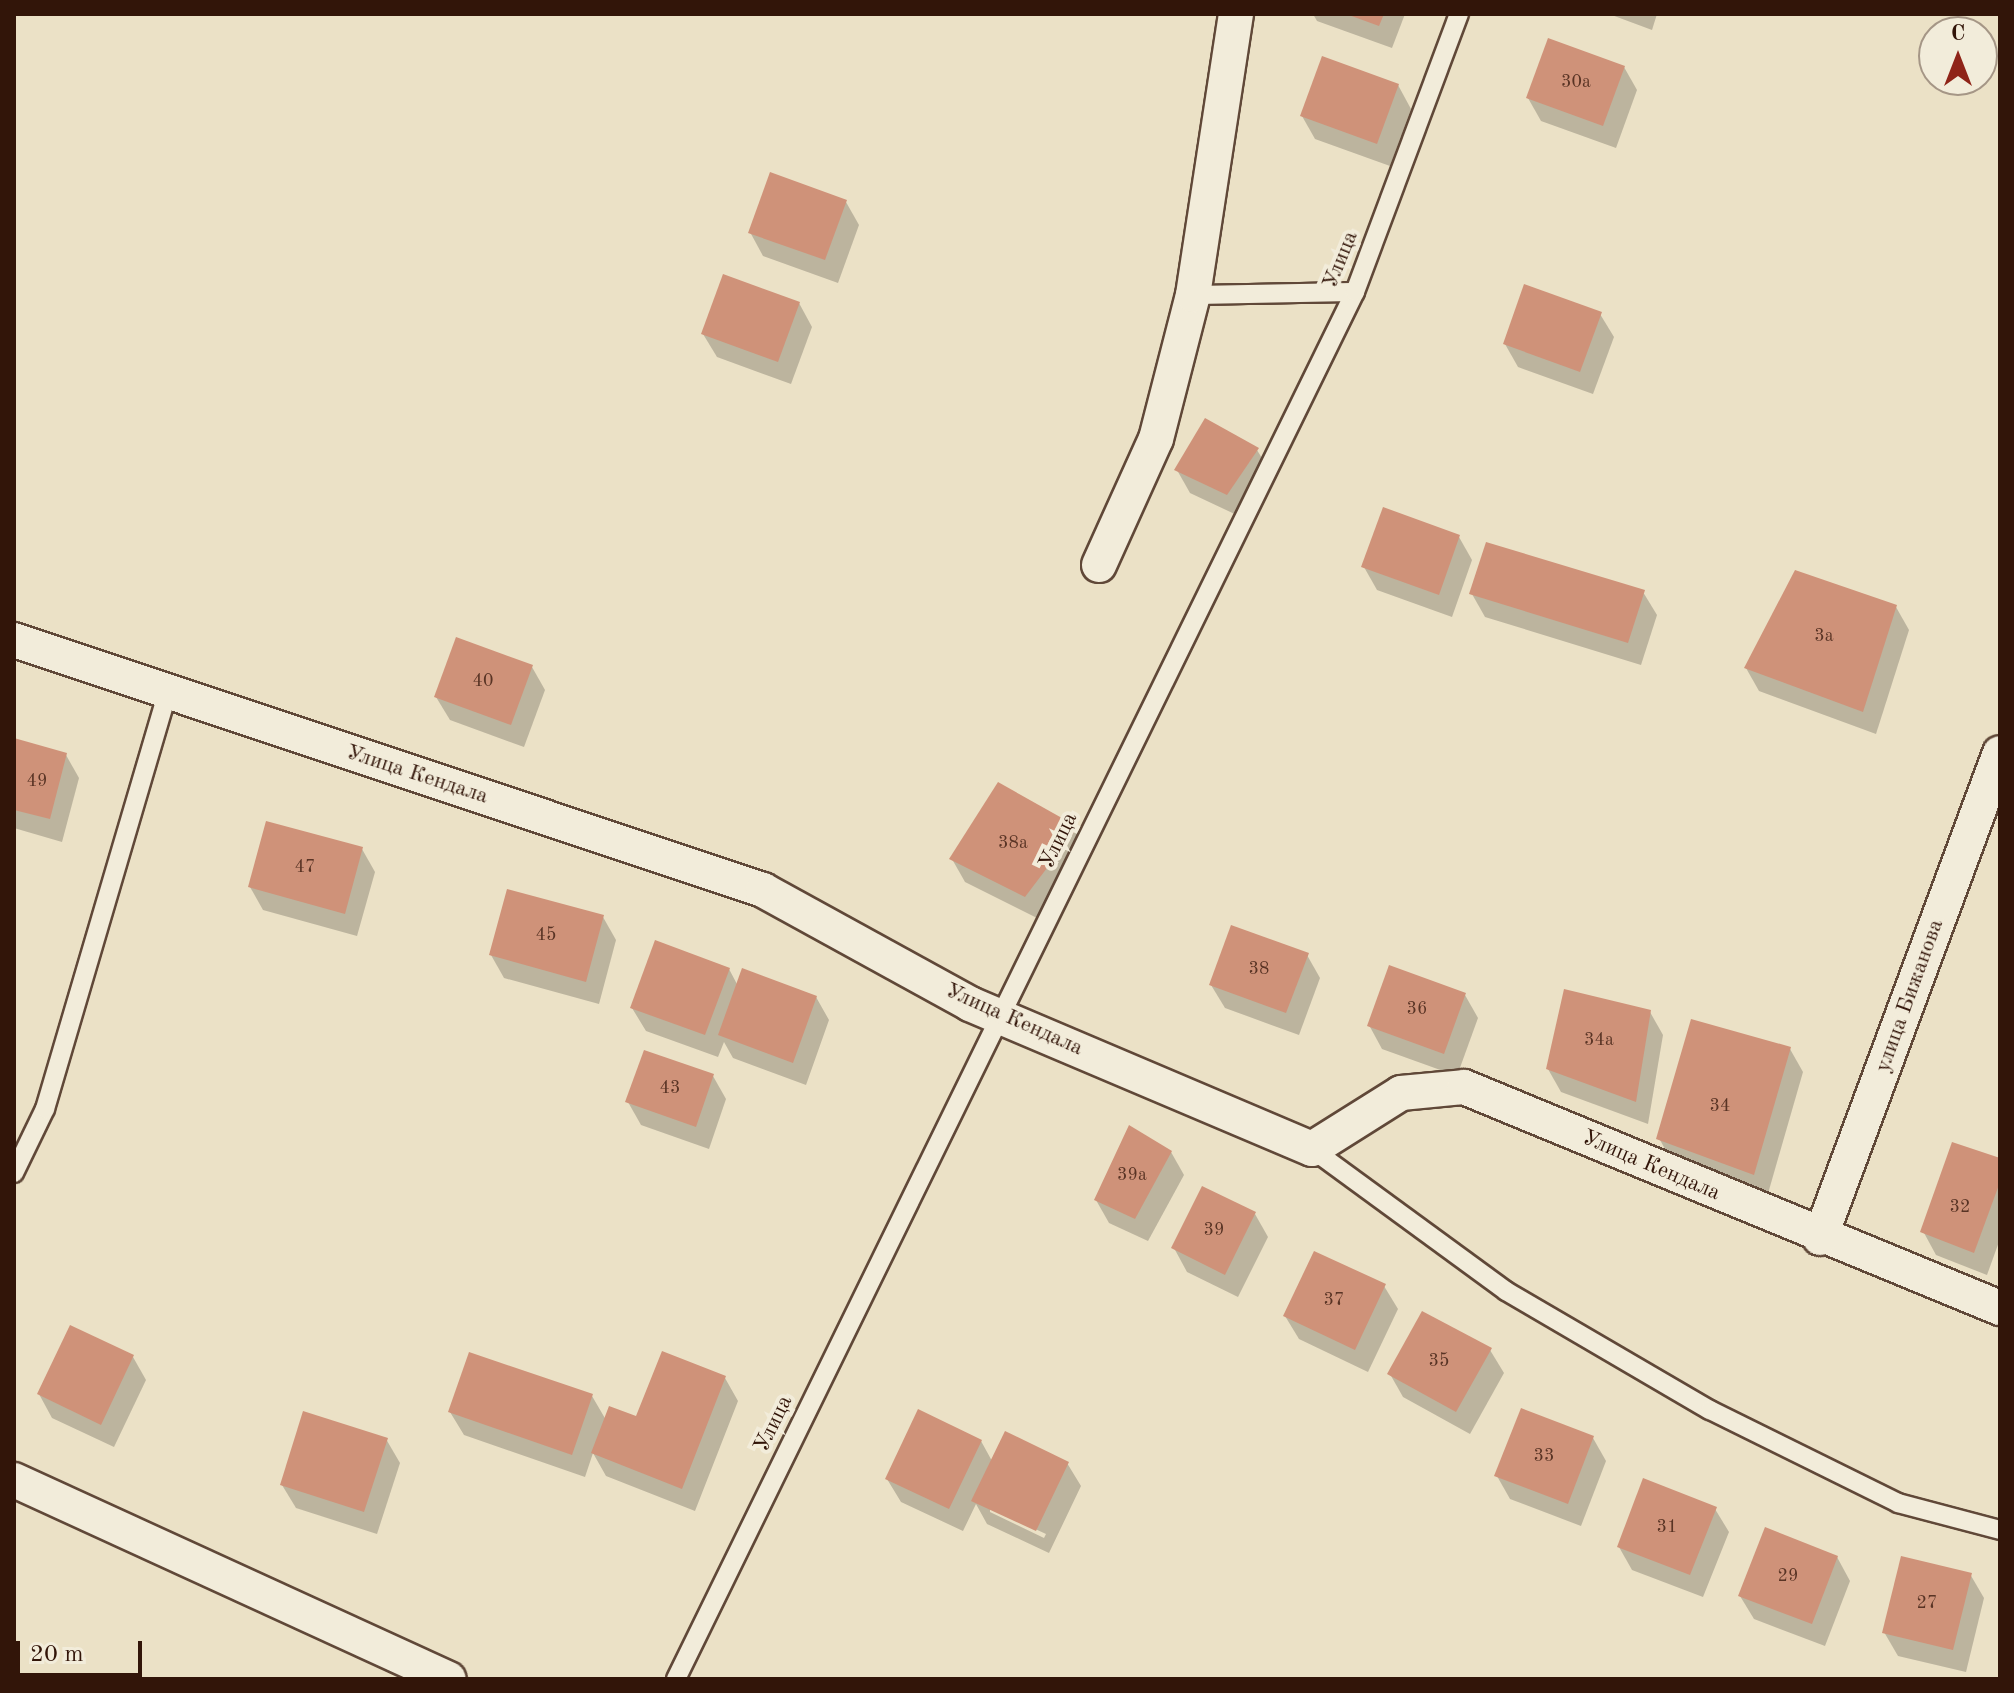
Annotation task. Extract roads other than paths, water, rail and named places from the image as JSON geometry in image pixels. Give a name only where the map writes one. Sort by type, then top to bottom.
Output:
[{"type":"street","points":[[1099,565],[1156,439],[1193,295],[1236,14]]},
{"type":"street","name":"Улица Кендала","points":[[14,640],[763,890],[1000,1016],[1312,1149],[1401,1093],[1464,1087],[1820,1238],[2000,1308]]},
{"type":"street","name":"улица Бижанова","points":[[1820,1238],[2000,753]]},
{"type":"street","points":[[14,1480],[449,1679]]},
{"type":"lane","name":"Улица","points":[[676,1679],[1355,292],[1459,14]]},
{"type":"lane","points":[[1193,295],[1355,292]]},
{"type":"lane","points":[[14,1173],[45,1109],[168,692]]},
{"type":"lane","points":[[1312,1149],[1506,1291],[1710,1410],[1898,1503],[2000,1530]]}]
